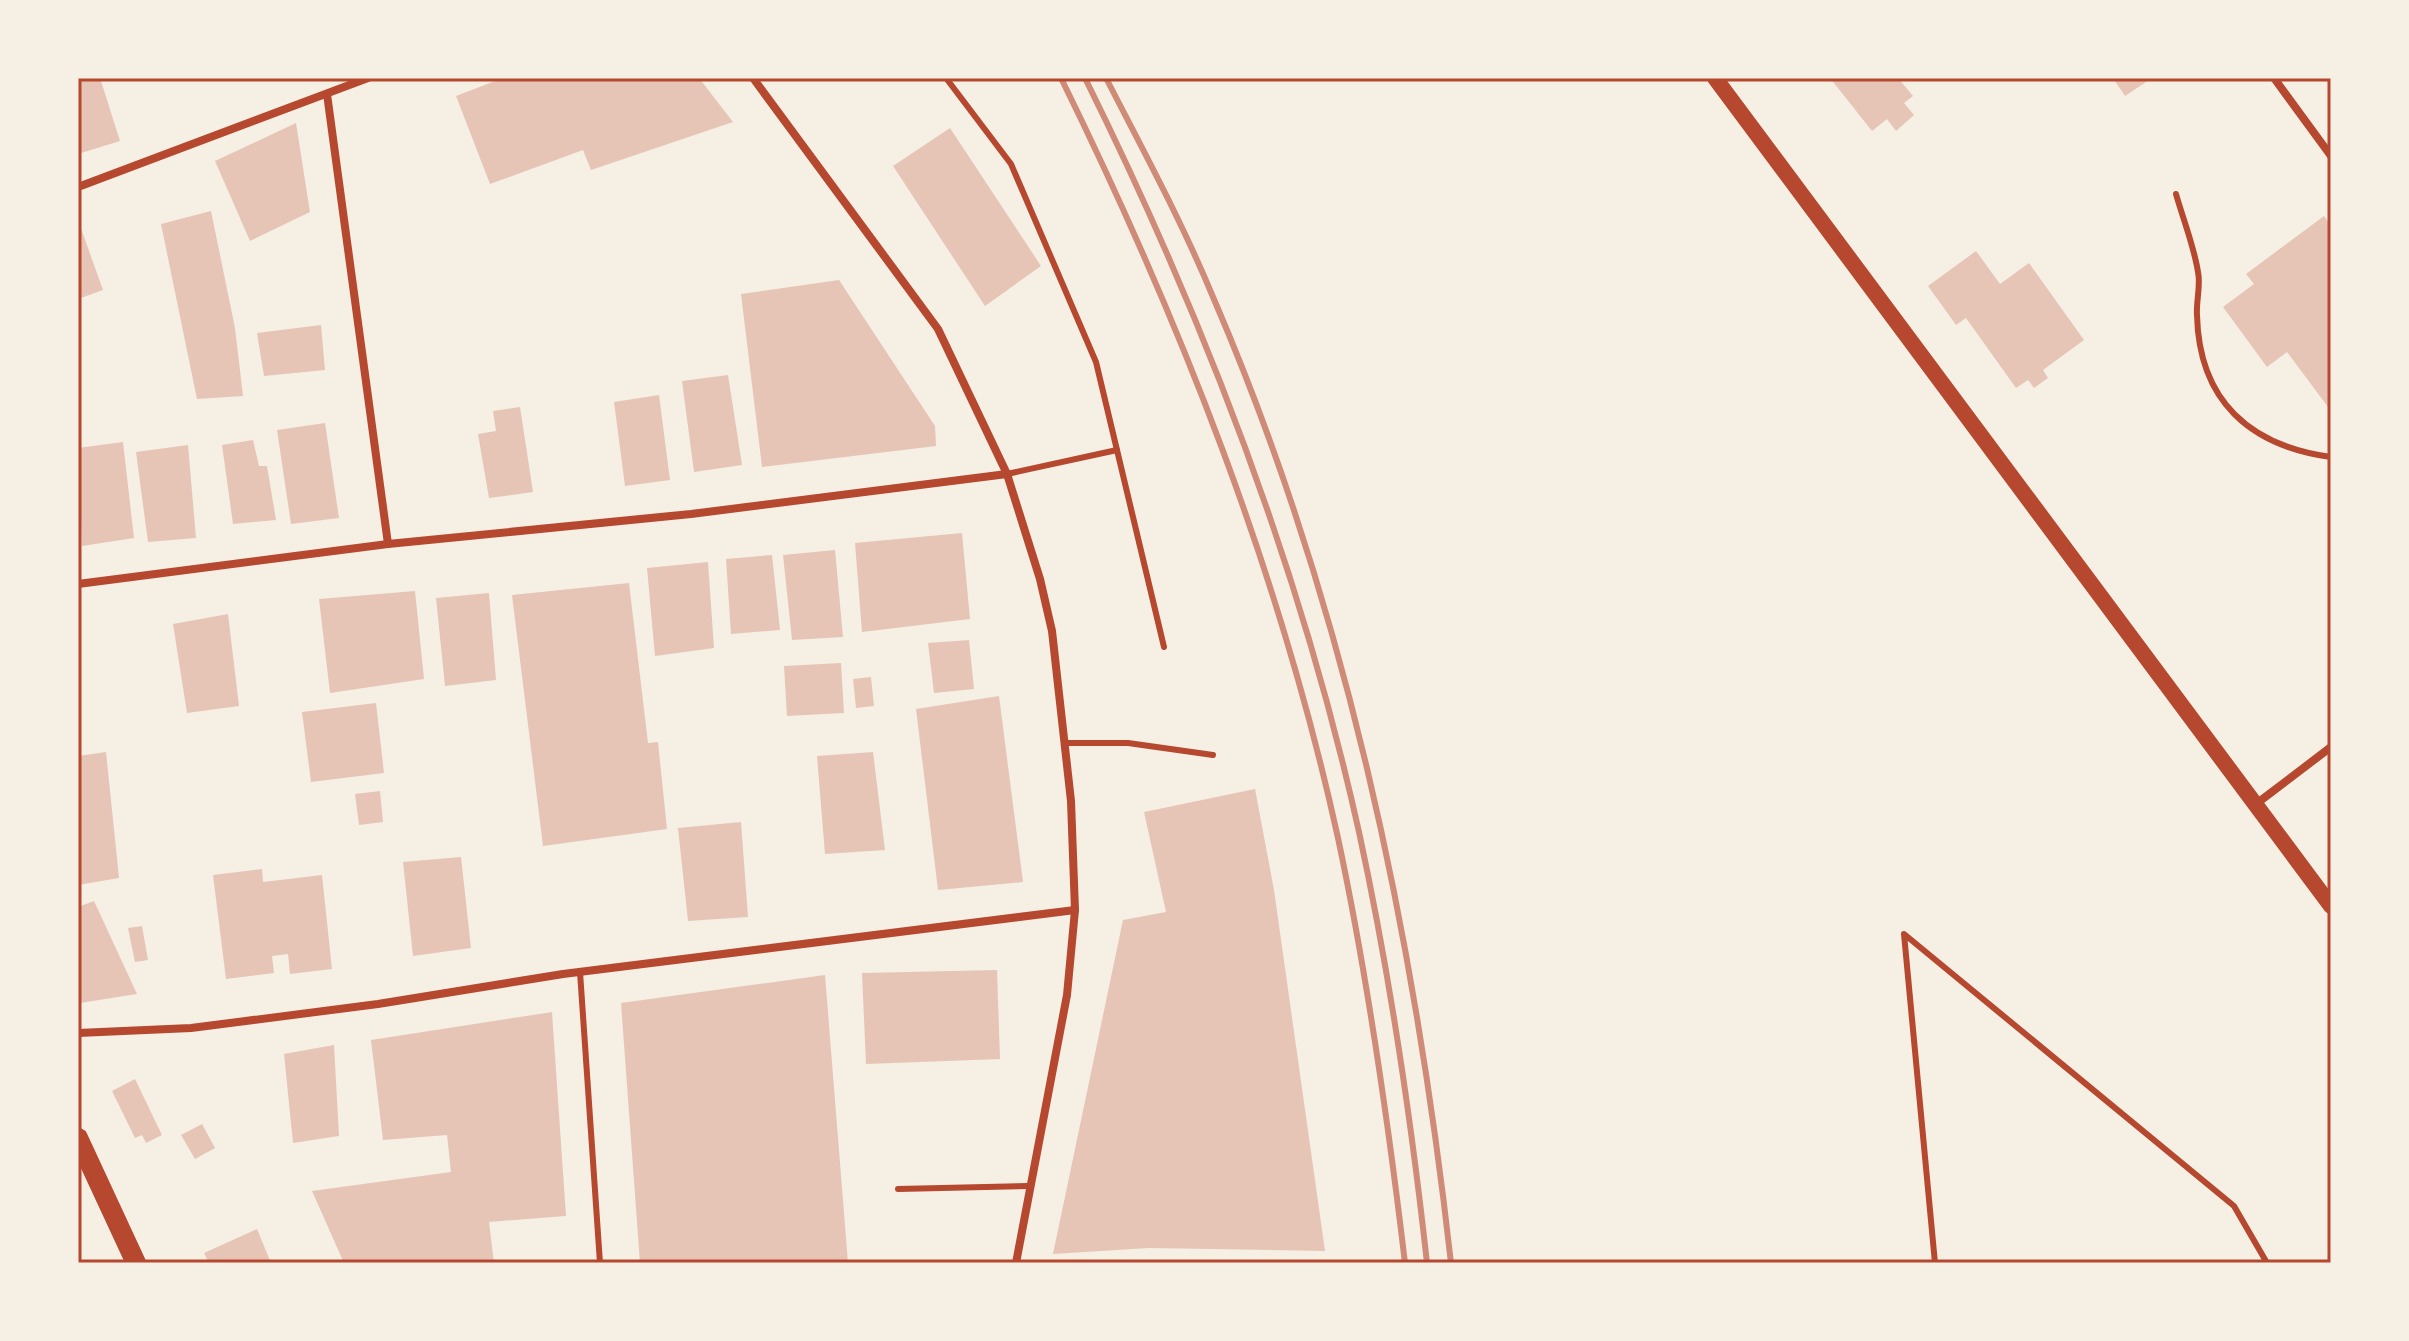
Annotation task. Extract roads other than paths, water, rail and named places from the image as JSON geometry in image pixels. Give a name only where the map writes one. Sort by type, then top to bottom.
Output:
[{"type":"main road","points":[[1715,78],[2331,906]]},
{"type":"main road","points":[[78,1138],[136,1263]]},
{"type":"street","points":[[78,187],[368,78]]},
{"type":"street","points":[[753,78],[938,329],[1007,474],[1040,579],[1052,631],[1075,847],[1075,910],[1067,995],[1028,1186],[1016,1263]]},
{"type":"street","points":[[2274,78],[2331,156]]},
{"type":"street","points":[[327,94],[388,544]]},
{"type":"street","points":[[78,584],[388,544],[691,514],[1007,474]]},
{"type":"street","points":[[2256,804],[2331,747]]},
{"type":"street","points":[[78,1033],[191,1028],[378,1004],[563,974],[733,956],[1075,910]]},
{"type":"lane","points":[[946,78],[1011,164],[1096,362],[1164,647]]},
{"type":"lane","points":[[2176,194],[2199,274],[2197,317],[2206,368],[2235,418],[2268,441],[2301,453],[2331,457]]},
{"type":"lane","points":[[1007,474],[1117,450]]},
{"type":"lane","points":[[1066,743],[1128,743],[1213,755]]},
{"type":"lane","points":[[1935,1263],[1904,934],[2234,1206],[2267,1263]]},
{"type":"lane","points":[[580,972],[600,1263]]},
{"type":"lane","points":[[898,1189],[1028,1186]]},
{"type":"railway","points":[[1061,78],[1105,169],[1186,355],[1256,545],[1287,641],[1314,739],[1349,891],[1392,1156],[1405,1263]]},
{"type":"railway","points":[[1085,78],[1129,169],[1209,353],[1245,447],[1308,637],[1359,832],[1380,939],[1407,1101],[1427,1263]]},
{"type":"railway","points":[[1106,78],[1201,269],[1260,413],[1301,531],[1337,650],[1368,771],[1417,1016],[1451,1263]]}]
